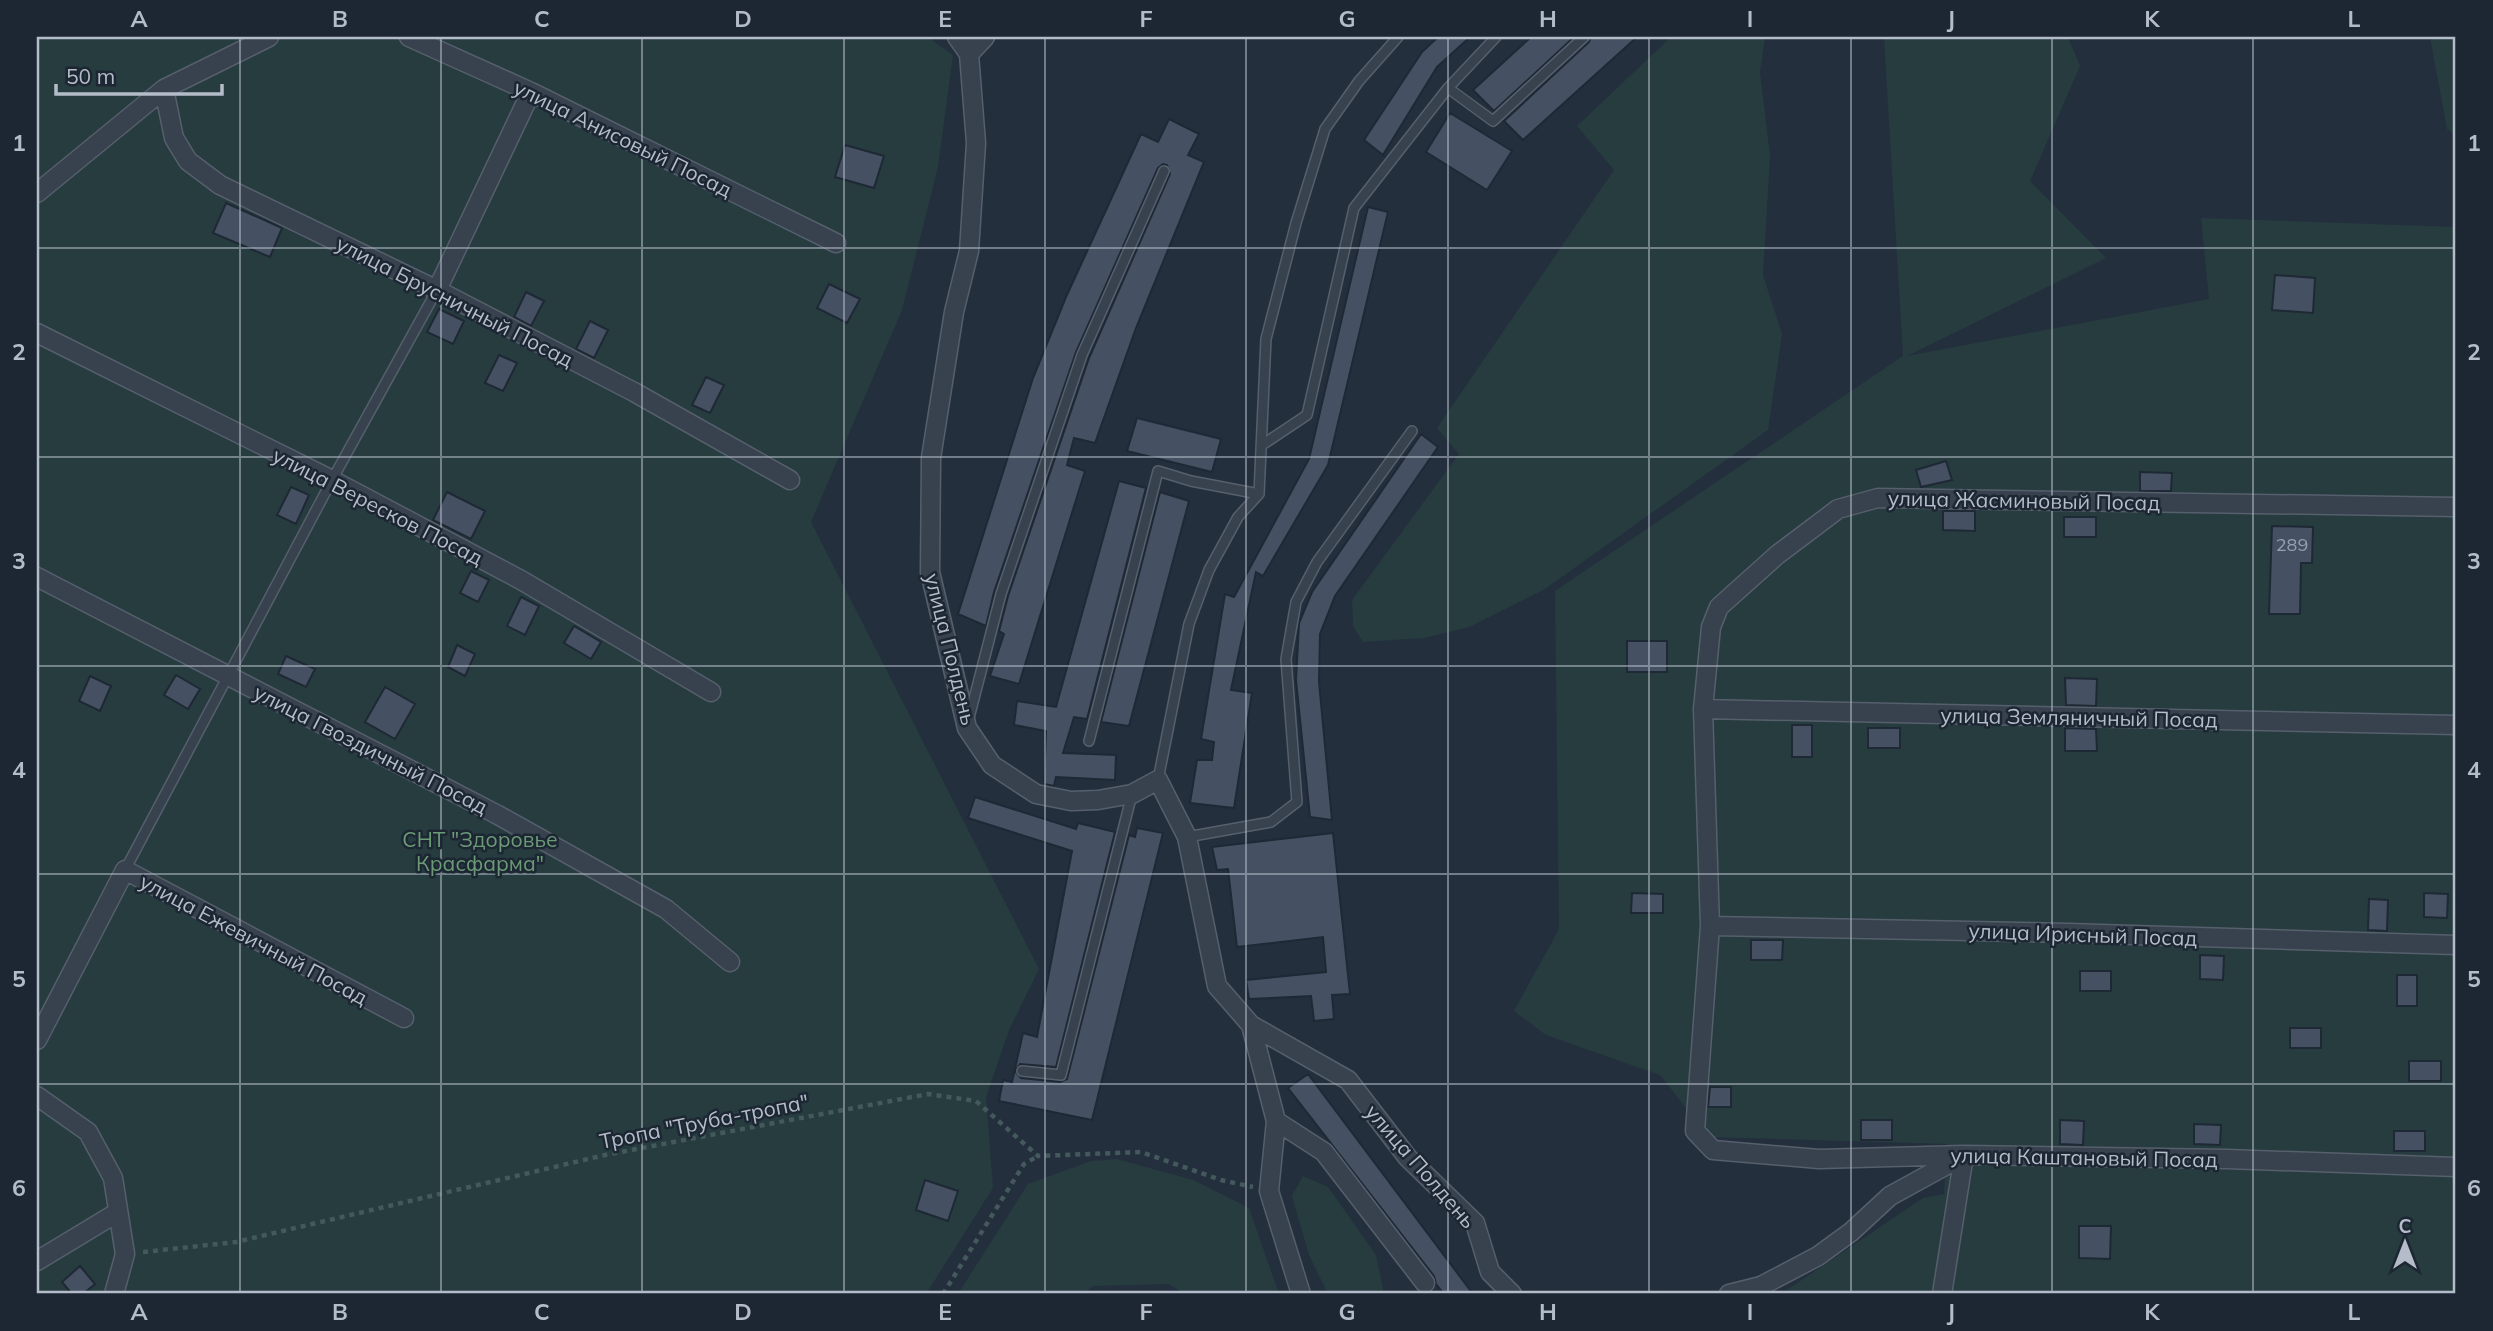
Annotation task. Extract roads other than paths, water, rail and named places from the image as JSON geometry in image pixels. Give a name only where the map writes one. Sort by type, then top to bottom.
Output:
[{"type":"street","points":[[37,193],[164,89],[269,37]]},
{"type":"street","name":"улица Анисовый Посад","points":[[409,37],[531,92],[836,243]]},
{"type":"street","points":[[957,37],[969,54],[985,37]]},
{"type":"street","name":"улица Полдень","points":[[969,54],[976,143],[969,251],[954,312],[931,458],[930,559],[930,572],[967,728],[992,765],[1036,794],[1071,801],[1132,794],[1158,780],[1186,837],[1217,986],[1251,1025],[1348,1080],[1408,1158],[1475,1223],[1490,1272],[1511,1294]]},
{"type":"street","name":"улица Брусничный Посад","points":[[164,89],[174,138],[188,161],[220,185],[437,290],[634,392],[790,480]]},
{"type":"street","points":[[437,290],[531,92]]},
{"type":"street","name":"улица Вересков Посад","points":[[37,333],[331,480],[521,580],[711,692]]},
{"type":"street","name":"улица Жасминовый Посад","points":[[1713,1150],[1695,1132],[1710,926],[1703,709],[1711,628],[1719,607],[1777,555],[1838,509],[1878,498],[2456,507]]},
{"type":"street","name":"улица Гвоздичный Посад","points":[[37,577],[498,815],[666,909],[730,962]]},
{"type":"street","name":"улица Земляничный Посад","points":[[1703,709],[2456,725]]},
{"type":"street","name":"улица Ежевичный Посад","points":[[37,1040],[125,870],[404,1018]]},
{"type":"street","name":"улица Ирисный Посад","points":[[1710,926],[2083,933],[2456,945]]},
{"type":"street","points":[[1251,1025],[1276,1121],[1269,1191],[1301,1294]]},
{"type":"street","points":[[37,1096],[88,1132],[113,1178],[125,1254],[114,1294]]},
{"type":"street","points":[[1276,1121],[1324,1152],[1425,1283]]},
{"type":"street","name":"улица Каштановый Посад","points":[[1713,1150],[1819,1159],[1964,1155],[2228,1158],[2456,1167]]},
{"type":"street","points":[[1729,1294],[1761,1286],[1818,1256],[1851,1232],[1889,1196],[1964,1155]]},
{"type":"street","points":[[1942,1294],[1964,1155]]},
{"type":"street","points":[[37,1261],[118,1212]]},
{"type":"lane","points":[[1158,780],[1189,624],[1209,570],[1238,517],[1259,494],[1266,339],[1296,223],[1325,130],[1359,81],[1398,37]]},
{"type":"lane","points":[[1262,445],[1307,415],[1354,208],[1448,88],[1496,37]]},
{"type":"lane","points":[[1448,88],[1493,121],[1584,37]]},
{"type":"lane","points":[[967,728],[1001,594],[1078,367],[1164,171]]},
{"type":"lane","points":[[125,870],[331,480],[437,290]]},
{"type":"lane","points":[[1186,837],[1270,822],[1297,802],[1286,659],[1296,602],[1317,562],[1412,431]]},
{"type":"lane","points":[[1088,741],[1158,471],[1191,481],[1259,494]]},
{"type":"lane","points":[[1022,1071],[1061,1076],[1132,794]]},
{"type":"park label","name":"СНТ \"Здоровье Красфарма\"","points":[[480,851]]}]
